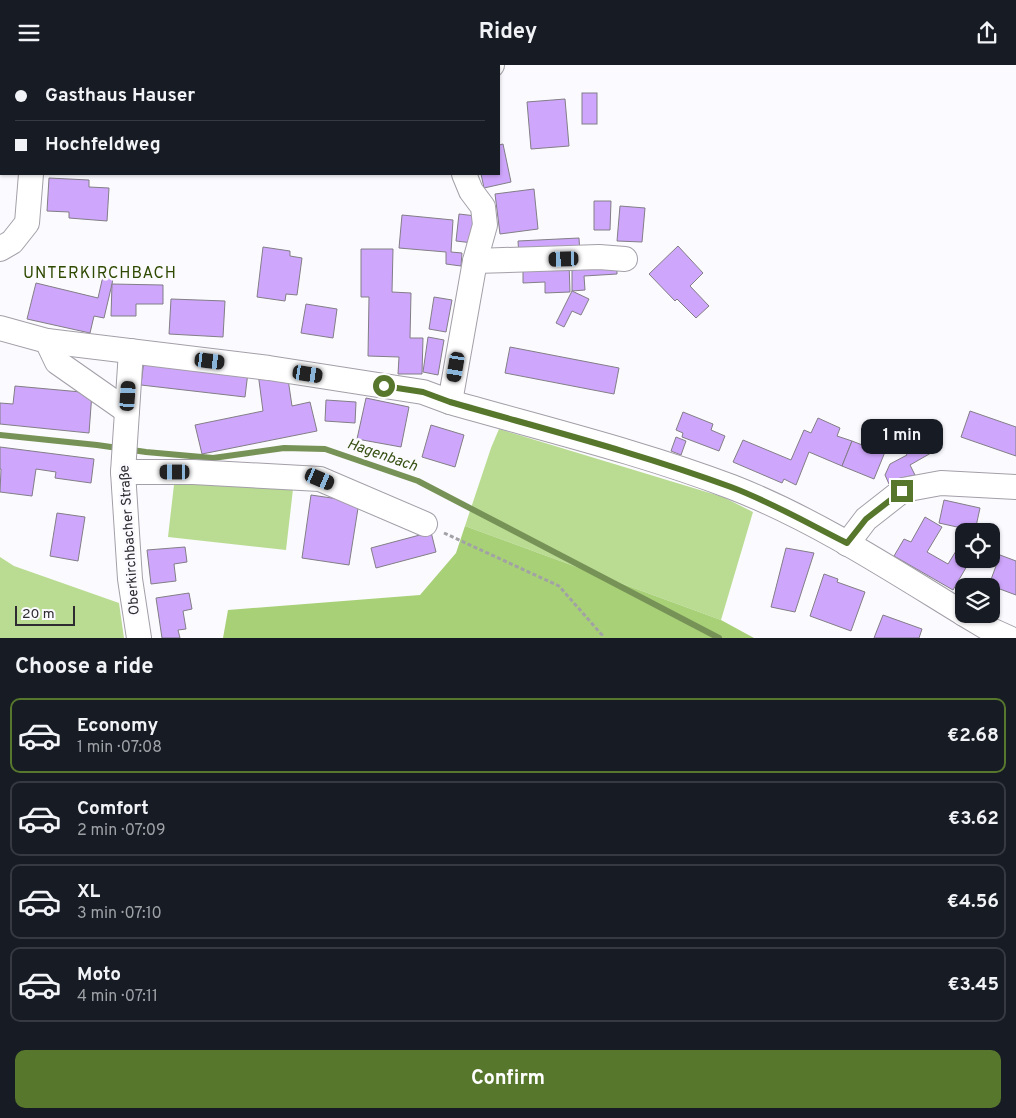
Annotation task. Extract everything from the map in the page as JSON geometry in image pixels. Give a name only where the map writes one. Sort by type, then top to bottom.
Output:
[{"type":"street","points":[[0,249],[12,242],[26,223],[31,175]]},
{"type":"street","points":[[450,402],[474,261],[485,225],[483,207],[471,191],[464,175]]},
{"type":"street","points":[[474,261],[599,257],[625,259]]},
{"type":"street","points":[[0,328],[47,341],[269,368],[423,392],[450,402],[648,458],[732,488],[782,510],[847,543],[955,609]]},
{"type":"street","points":[[47,341],[58,362],[127,411]]},
{"type":"street","name":"Oberkirchbacher Straße","points":[[131,351],[123,472],[130,579],[139,638]]},
{"type":"street","points":[[123,472],[193,472],[320,479],[425,524]]},
{"type":"street","points":[[847,543],[866,519],[902,491],[941,483],[1016,487]]},
{"type":"street","points":[[979,623],[1006,637]]},
{"type":"path","points":[[425,524],[559,586],[602,635],[602,638]]},
{"type":"green space","points":[[499,429],[723,497],[753,512],[721,620],[465,526]]},
{"type":"green space","points":[[175,476],[293,489],[286,550],[168,537]]},
{"type":"green space","points":[[465,526],[721,620],[754,638],[223,638],[228,610],[420,595],[456,553]]},
{"type":"green space","points":[[0,557],[14,566],[119,603],[124,638],[0,638]]},
{"type":"building","points":[[582,93],[597,93],[597,124],[582,124]]},
{"type":"building","points":[[565,99],[569,146],[531,149],[527,102]]},
{"type":"building","points":[[503,144],[511,182],[484,188],[481,175],[500,175],[500,145]]},
{"type":"building","points":[[49,178],[89,180],[89,187],[109,188],[107,221],[69,218],[69,212],[47,211]]},
{"type":"building","points":[[534,189],[538,229],[500,234],[495,194]]},
{"type":"building","points":[[594,201],[611,201],[610,230],[594,230]]},
{"type":"building","points":[[620,206],[645,208],[642,242],[617,241]]},
{"type":"building","points":[[459,214],[476,216],[473,243],[456,241]]},
{"type":"building","points":[[402,215],[453,220],[451,252],[462,253],[461,266],[446,264],[446,252],[399,248]]},
{"type":"building","points":[[579,238],[580,254],[519,257],[518,241]]},
{"type":"building","points":[[678,246],[703,273],[690,286],[709,306],[696,318],[677,299],[675,301],[649,274]]},
{"type":"building","points":[[263,247],[290,251],[290,256],[302,258],[297,295],[286,294],[285,301],[257,297]]},
{"type":"building","points":[[361,249],[393,249],[392,292],[411,293],[410,338],[423,338],[422,374],[398,374],[399,357],[368,356],[369,297],[361,297]]},
{"type":"building","points":[[617,262],[617,274],[584,276],[585,290],[572,291],[572,264]]},
{"type":"building","points":[[569,263],[570,292],[545,293],[545,282],[523,283],[523,265]]},
{"type":"building","points":[[103,276],[113,278],[112,284],[104,318],[94,316],[90,333],[27,319],[36,283],[98,298]]},
{"type":"building","points":[[112,284],[163,285],[163,304],[136,304],[136,316],[111,316]]},
{"type":"building","points":[[572,291],[589,299],[581,315],[572,311],[564,327],[556,323]]},
{"type":"building","points":[[434,297],[452,300],[446,332],[429,329]]},
{"type":"building","points":[[171,299],[225,301],[223,337],[169,334]]},
{"type":"building","points":[[306,304],[337,309],[333,338],[301,333]]},
{"type":"building","points":[[428,337],[444,340],[438,375],[423,372]]},
{"type":"building","points":[[510,347],[619,368],[614,394],[505,373]]},
{"type":"building","points":[[144,360],[248,372],[245,397],[141,385]]},
{"type":"building","points":[[258,373],[288,379],[292,406],[310,402],[317,431],[202,454],[195,425],[263,411]]},
{"type":"building","points":[[15,386],[92,393],[89,433],[0,424],[0,403],[13,404]]},
{"type":"building","points":[[366,398],[409,407],[401,447],[357,439]]},
{"type":"building","points":[[326,400],[356,402],[355,423],[325,421]]},
{"type":"building","points":[[970,411],[1016,427],[1016,456],[961,437]]},
{"type":"building","points":[[683,412],[713,424],[711,430],[725,436],[719,451],[682,437],[683,433],[676,430]]},
{"type":"building","points":[[818,418],[840,428],[837,436],[852,441],[842,466],[809,452],[796,485],[784,479],[782,483],[733,462],[743,440],[791,460],[804,430],[811,433]]},
{"type":"building","points":[[431,425],[464,435],[455,467],[422,457]]},
{"type":"building","points":[[875,436],[889,442],[874,479],[842,466],[852,441],[870,448]]},
{"type":"building","points":[[676,437],[686,441],[681,455],[671,451]]},
{"type":"building","points":[[901,445],[931,453],[910,465],[915,475],[901,478],[889,484],[885,475],[890,464],[907,455]]},
{"type":"building","points":[[0,447],[94,459],[91,483],[55,478],[56,472],[36,469],[32,496],[0,492]]},
{"type":"building","points":[[311,495],[359,502],[349,565],[302,558]]},
{"type":"building","points":[[944,500],[980,508],[977,523],[955,523],[955,527],[939,523]]},
{"type":"building","points":[[57,513],[85,517],[78,561],[50,556]]},
{"type":"building","points":[[925,517],[942,527],[927,552],[948,564],[955,553],[955,568],[966,568],[960,578],[955,578],[953,590],[894,556],[904,539],[911,542]]},
{"type":"building","points":[[431,532],[436,552],[376,568],[371,548]]},
{"type":"building","points":[[185,547],[187,562],[174,564],[176,581],[151,584],[147,550]]},
{"type":"building","points":[[786,548],[814,553],[795,612],[771,607]]},
{"type":"building","points":[[1000,555],[1016,561],[1016,595],[1000,589],[1000,578],[992,578],[995,568],[1000,568]]},
{"type":"building","points":[[824,574],[838,579],[837,582],[865,592],[851,631],[810,616]]},
{"type":"building","points":[[189,593],[192,609],[183,611],[186,629],[178,630],[180,638],[162,638],[156,598]]},
{"type":"building","points":[[883,615],[922,629],[919,638],[874,638]]},
{"type":"waterway","name":"Hagenbach","points":[[0,435],[213,458],[284,448],[325,449],[418,481],[719,638]]},
{"type":"district","name":"UNTERKIRCHBACH","points":[[100,274]]},
{"type":"route","points":[[384,386],[423,392],[450,402],[648,458],[732,488],[782,510],[847,543],[866,519],[902,491]]}]
